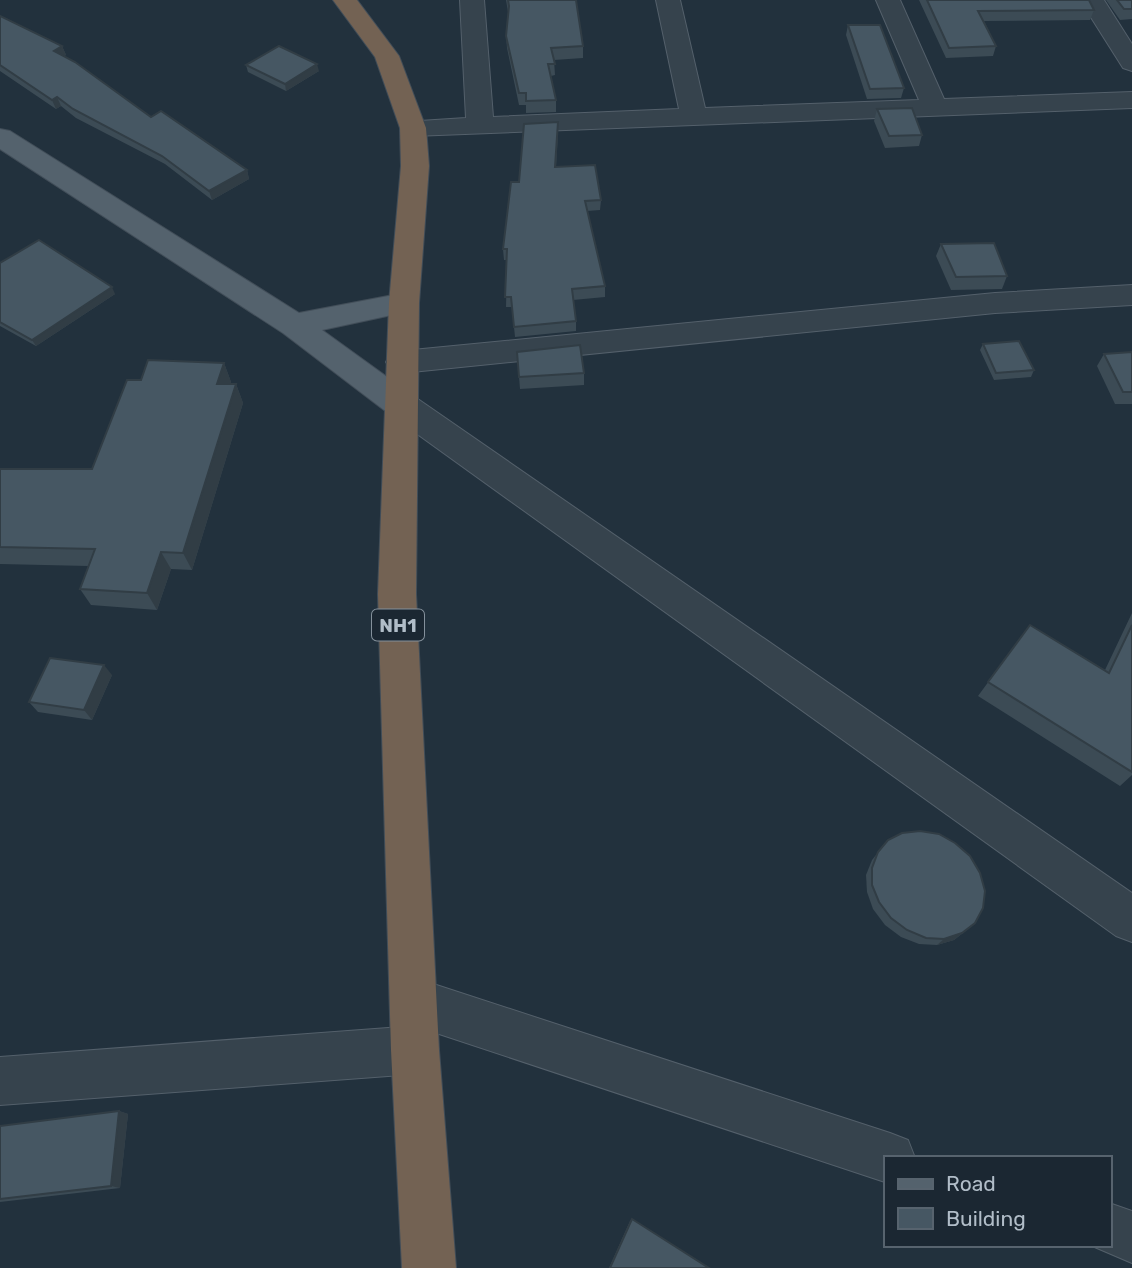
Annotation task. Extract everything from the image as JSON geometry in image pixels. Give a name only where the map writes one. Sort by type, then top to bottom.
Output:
[{"type":"highway","name":"NH1","points":[[345,0],[387,56],[413,128],[415,166],[404,303],[400,404],[397,594],[415,1050],[429,1268]]},
{"type":"main road","points":[[0,136],[294,325],[400,404]]},
{"type":"main road","points":[[294,325],[404,303]]},
{"type":"street","points":[[472,0],[480,125]]},
{"type":"street","points":[[668,0],[694,117]]},
{"type":"street","points":[[888,0],[935,108]]},
{"type":"street","points":[[1093,0],[1132,63]]},
{"type":"street","points":[[413,128],[1132,100]]},
{"type":"street","points":[[402,362],[995,303],[1132,295]]},
{"type":"street","points":[[400,404],[1132,920]]},
{"type":"street","points":[[415,1002],[884,1156]]},
{"type":"street","points":[[0,1081],[415,1050]]},
{"type":"street","points":[[1111,1230],[1132,1237]]},
{"type":"building","points":[[508,0],[576,0],[583,46],[551,48],[555,64],[548,64],[556,100],[526,101],[526,93],[519,93],[506,36]]},
{"type":"building","points":[[927,0],[1089,0],[1094,10],[978,11],[996,46],[949,48]]},
{"type":"building","points":[[1117,0],[1132,0],[1132,9],[1124,9]]},
{"type":"building","points":[[0,16],[62,46],[54,51],[75,62],[151,117],[161,111],[247,170],[209,191],[162,156],[73,109],[57,97],[52,100],[0,65]]},
{"type":"building","points":[[848,25],[880,25],[904,88],[870,89]]},
{"type":"building","points":[[279,46],[317,64],[285,84],[246,65]]},
{"type":"building","points":[[912,108],[922,135],[889,136],[877,109]]},
{"type":"building","points":[[558,122],[555,167],[595,165],[601,200],[585,201],[605,286],[572,289],[576,321],[514,327],[511,297],[505,297],[507,249],[503,249],[511,182],[519,182],[524,124]]},
{"type":"building","points":[[39,240],[112,287],[32,340],[0,322],[0,263]]},
{"type":"building","points":[[994,243],[1007,276],[956,277],[941,244]]},
{"type":"building","points":[[1019,341],[1034,370],[996,373],[983,344]]},
{"type":"building","points":[[580,345],[584,373],[519,377],[517,352]]},
{"type":"building","points":[[1132,352],[1132,392],[1123,392],[1104,354]]},
{"type":"building","points":[[148,360],[224,363],[217,384],[236,384],[183,553],[161,552],[147,593],[80,589],[95,549],[0,547],[0,469],[92,469],[127,380],[141,380]]},
{"type":"building","points":[[1030,625],[1109,673],[1132,625],[1132,772],[988,682]]},
{"type":"building","points":[[50,658],[104,665],[84,710],[29,702]]},
{"type":"building","points":[[920,831],[939,834],[970,856],[980,873],[985,891],[983,908],[975,923],[962,933],[944,939],[926,938],[907,930],[891,918],[879,902],[872,885],[872,868],[878,852],[888,840],[902,833]]},
{"type":"building","points":[[119,1111],[111,1186],[0,1199],[0,1126]]},
{"type":"building","points":[[632,1219],[709,1268],[610,1268]]}]
